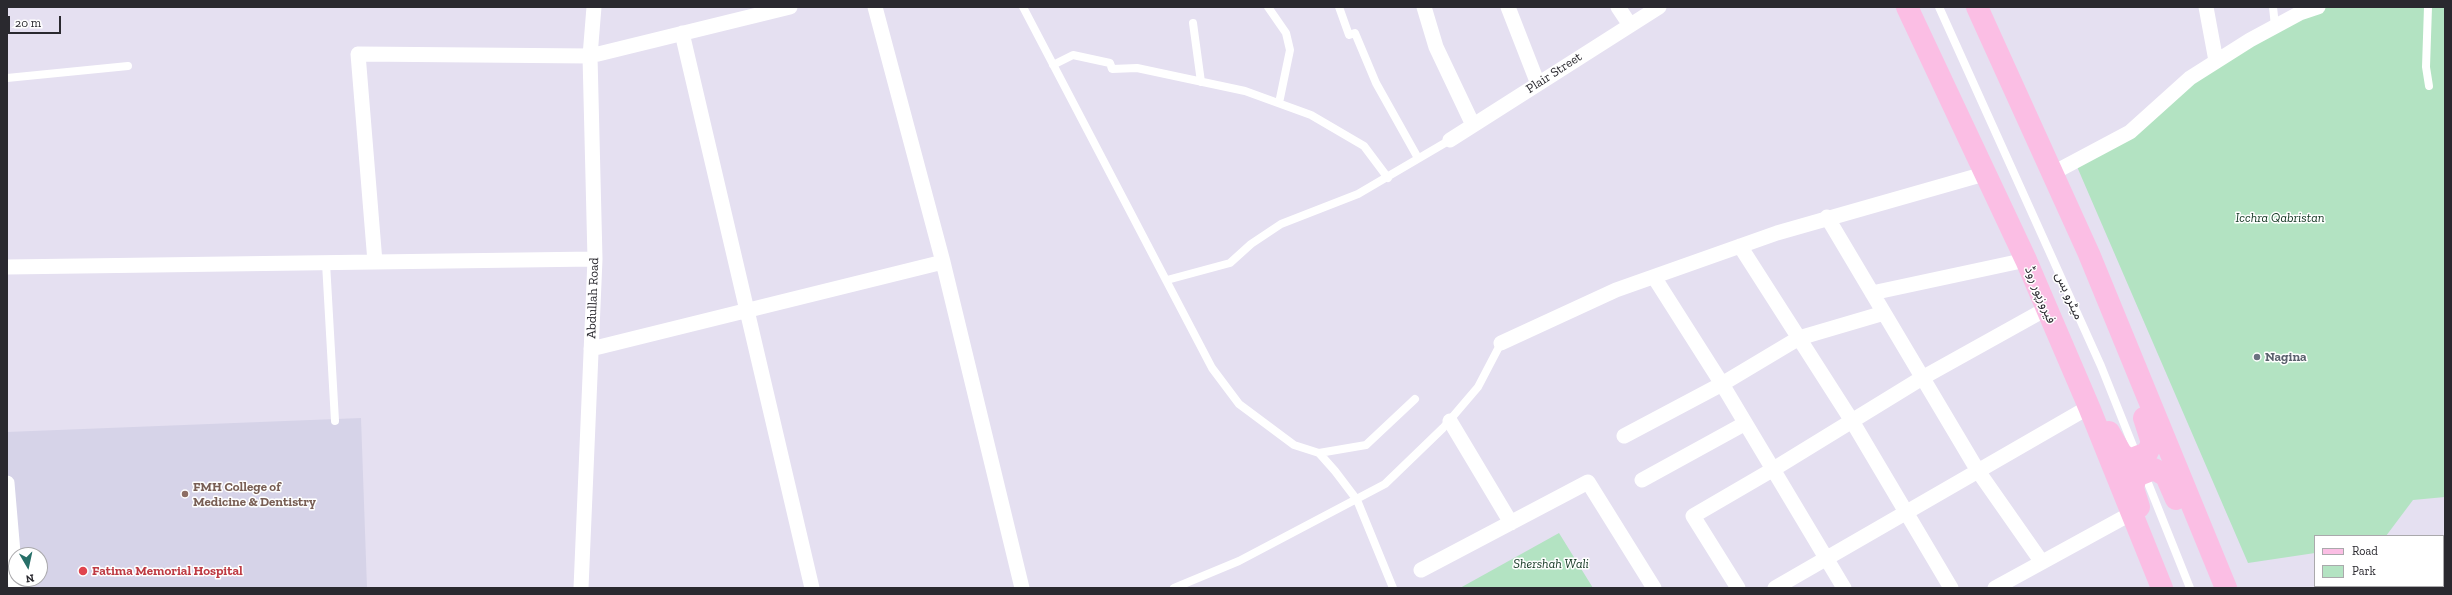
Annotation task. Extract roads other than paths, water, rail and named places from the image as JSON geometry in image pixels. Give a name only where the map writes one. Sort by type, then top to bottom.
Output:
[{"type":"main road","name":"فیروزپور روڈ","points":[[1907,7],[1984,174],[2026,260],[2089,407],[2162,588]]},
{"type":"main road","points":[[1977,7],[2089,254],[2226,588]]},
{"type":"main road","points":[[2026,260],[2054,306],[2114,444],[2129,460],[2147,453],[2152,443],[2150,431],[2090,293],[2089,254]]},
{"type":"main road","points":[[2172,588],[2132,488],[2136,476],[2154,469],[2166,476],[2212,588]]},
{"type":"street","name":"Abdullah Road","points":[[581,588],[595,259],[590,56],[594,7]]},
{"type":"street","points":[[375,262],[358,54],[590,56],[790,7]]},
{"type":"street","points":[[875,7],[943,262],[1022,588]]},
{"type":"street","points":[[1424,7],[1436,47],[1473,125]]},
{"type":"street","points":[[1508,7],[1538,84]]},
{"type":"street","points":[[1618,7],[1630,25]]},
{"type":"street","name":"Plair Street","points":[[1450,140],[1659,7]]},
{"type":"street","points":[[2206,7],[2216,61]]},
{"type":"street","points":[[2053,173],[2130,132],[2190,78],[2216,61],[2275,26],[2300,13],[2318,7]]},
{"type":"street","points":[[682,33],[812,588]]},
{"type":"street","points":[[1501,343],[1616,290],[1740,246],[1827,217],[1984,174]]},
{"type":"street","points":[[1827,217],[1978,471],[2041,561]]},
{"type":"street","points":[[1740,246],[1852,421],[1951,588]]},
{"type":"street","points":[[7,267],[595,259]]},
{"type":"street","points":[[1872,293],[2026,260]]},
{"type":"street","points":[[591,349],[943,262]]},
{"type":"street","points":[[1654,277],[1722,384],[1744,424],[1844,588]]},
{"type":"street","points":[[1738,588],[1693,516],[1772,470],[1922,378],[2046,309]]},
{"type":"street","points":[[1624,436],[1722,384],[1799,338],[1884,313]]},
{"type":"street","points":[[1775,588],[1825,557],[2089,407]]},
{"type":"street","points":[[1450,421],[1511,523]]},
{"type":"street","points":[[1642,480],[1744,424]]},
{"type":"street","points":[[1421,570],[1588,482],[1654,588]]},
{"type":"street","points":[[7,483],[16,588]]},
{"type":"street","points":[[1995,588],[2041,561],[2132,513]]},
{"type":"lane","points":[[1022,7],[1212,368],[1240,404],[1294,444],[1319,453],[1366,445],[1416,399]]},
{"type":"lane","points":[[1268,7],[1286,33],[1290,50],[1279,103]]},
{"type":"lane","points":[[1339,7],[1349,35],[1355,33],[1376,83],[1418,158]]},
{"type":"lane","name":"میٹرو بس","points":[[1939,7],[2101,366],[2190,588]]},
{"type":"lane","points":[[2273,7],[2275,26]]},
{"type":"lane","points":[[2428,7],[2426,67],[2429,86]]},
{"type":"lane","points":[[1193,23],[1201,82]]},
{"type":"lane","points":[[1053,65],[1073,55],[1110,63],[1112,69],[1136,68],[1245,91],[1311,115],[1364,146],[1388,178]]},
{"type":"lane","points":[[7,78],[128,66]]},
{"type":"lane","points":[[1167,280],[1230,263],[1251,244],[1281,224],[1358,194],[1388,178],[1418,158],[1450,140]]},
{"type":"lane","points":[[326,263],[335,421]]},
{"type":"lane","points":[[1174,588],[1239,561],[1280,537],[1357,500],[1385,484],[1450,421],[1478,387],[1501,343]]},
{"type":"lane","points":[[1319,453],[1357,500],[1393,588]]},
{"type":"place","name":"Nagina","points":[[2257,357]]},
{"type":"place","name":"FMH College of Medicine & Dentistry","points":[[185,494]]},
{"type":"place","name":"Fatima Memorial Hospital","points":[[83,571]]},
{"type":"park label","name":"Icchra Qabristan","points":[[2280,218]]},
{"type":"park label","name":"Shershah Wali","points":[[1551,564]]}]
